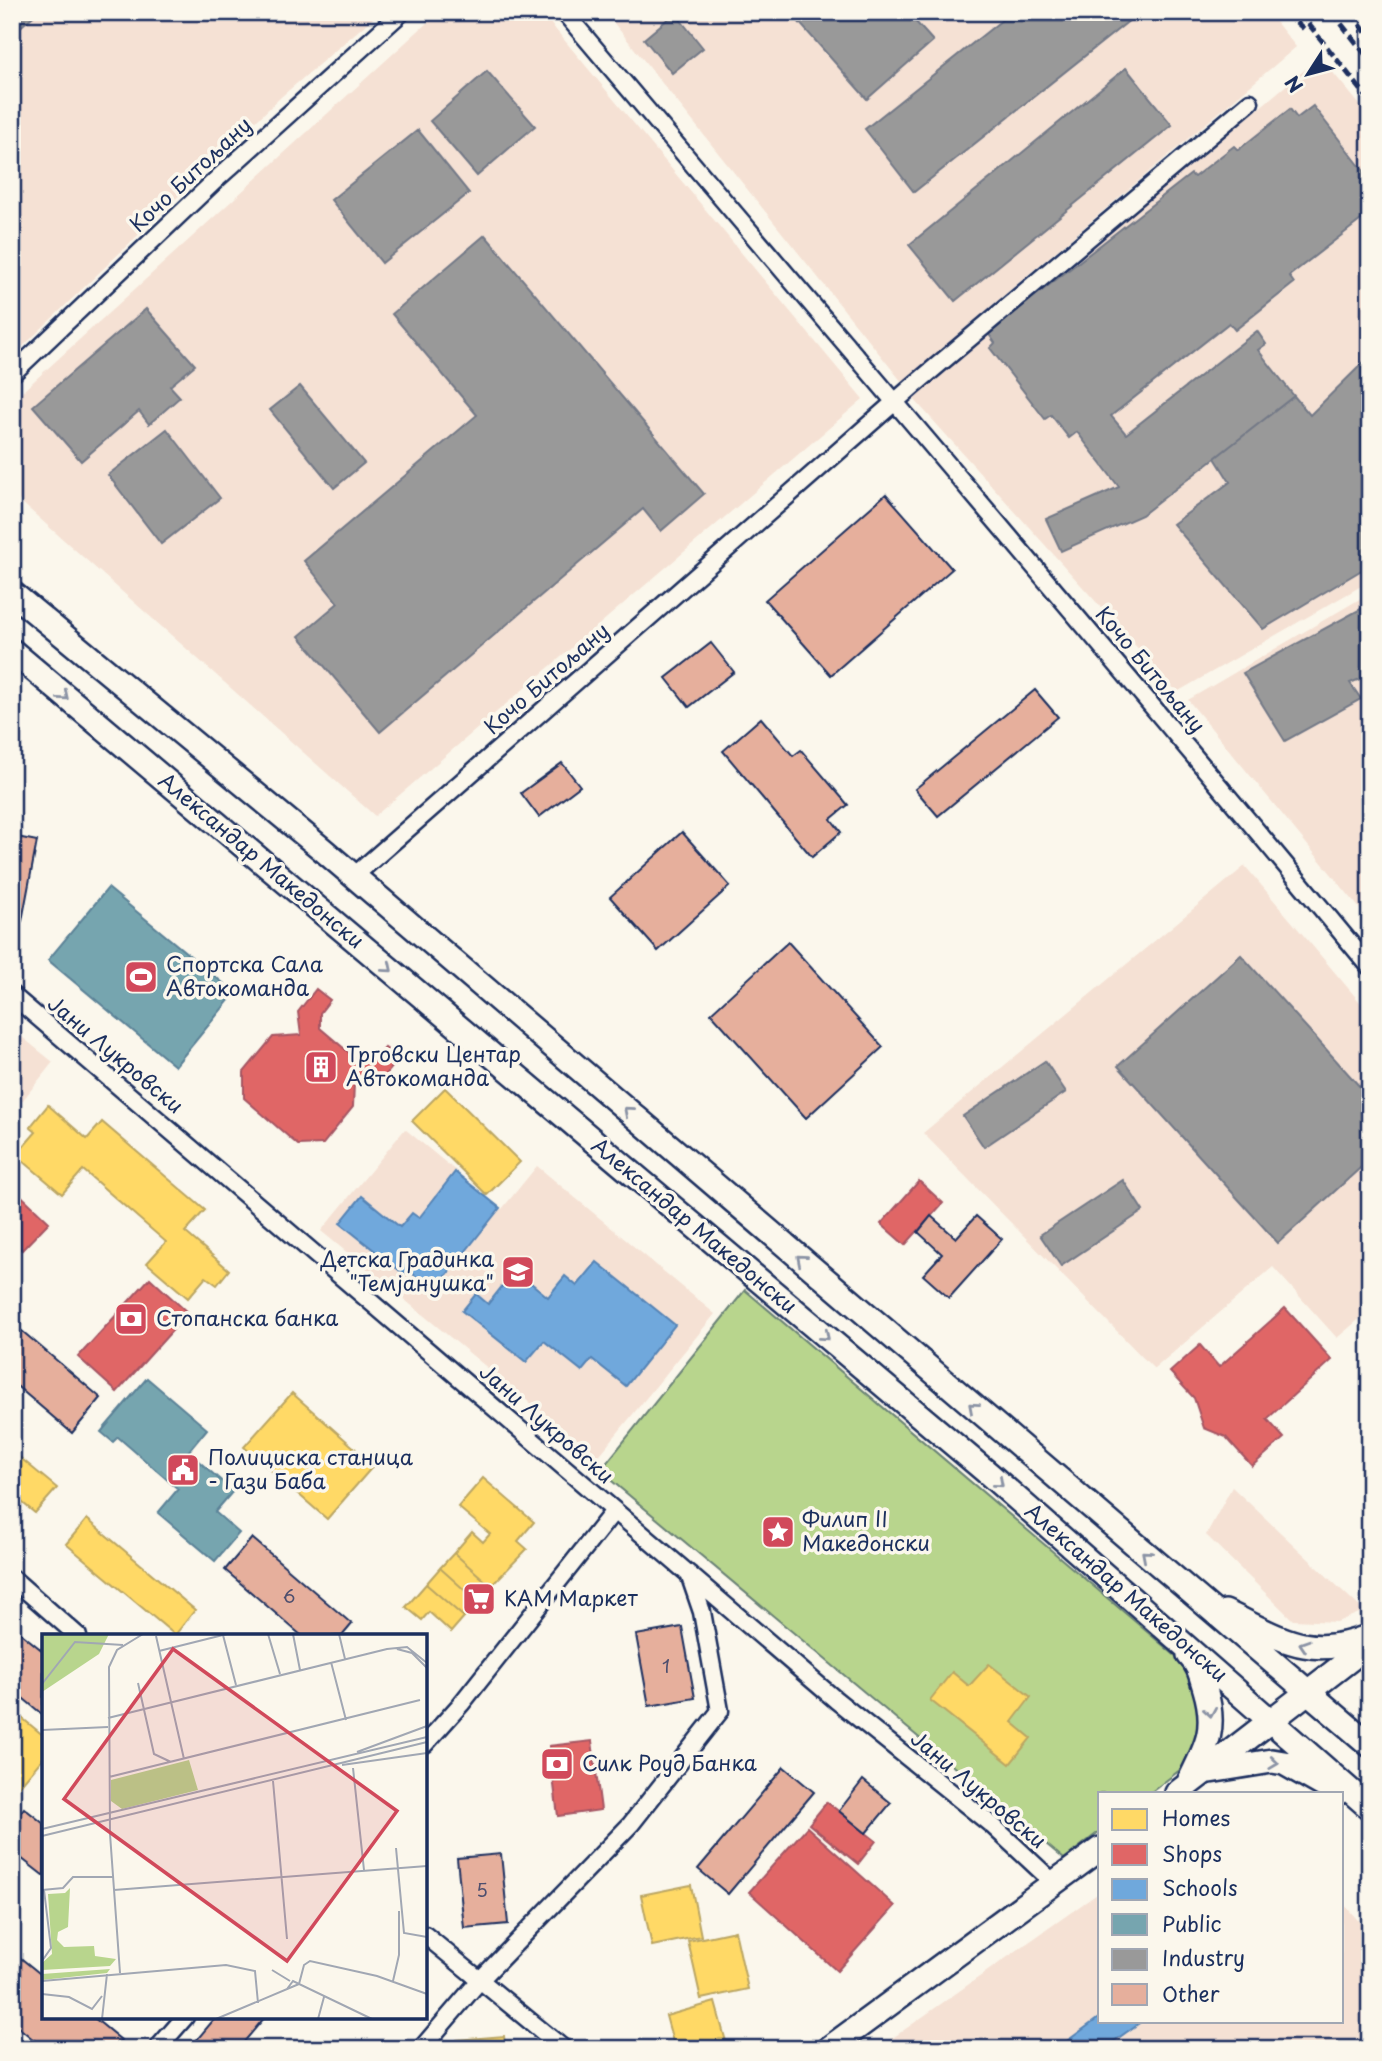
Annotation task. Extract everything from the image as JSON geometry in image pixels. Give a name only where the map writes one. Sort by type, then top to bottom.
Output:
[{"type":"street","name":"Кочо Битољану","points":[[12,374],[219,177],[402,12]]},
{"type":"street","name":"Кочо Битољану","points":[[565,12],[894,403],[1045,577],[1370,967]]},
{"type":"street","name":"Кочо Битољану","points":[[354,876],[894,403],[1250,102]]},
{"type":"street","name":"Александар Македонски","points":[[12,593],[354,876],[1370,1745]]},
{"type":"street","name":"Александар Македонски","points":[[12,652],[1151,1615],[1370,1810]]},
{"type":"street","name":"Јани Лукровски","points":[[12,995],[836,1700],[993,1826],[1054,1883]]},
{"type":"street","points":[[427,1742],[461,1704],[614,1511]]},
{"type":"street","points":[[421,2049],[480,1980],[631,1824],[720,1711],[702,1612],[689,1573]]},
{"type":"street","points":[[12,1577],[76,1634]]},
{"type":"street","points":[[1198,1600],[1277,1637],[1315,1649],[1347,1646],[1370,1636]]},
{"type":"street","points":[[1151,1615],[1198,1664],[1213,1720],[1204,1752],[1182,1789]]},
{"type":"street","points":[[1182,1789],[1370,1644]]},
{"type":"street","points":[[1207,1772],[1272,1760],[1284,1763],[1336,1792]]},
{"type":"street","points":[[1344,1796],[1370,1810]]},
{"type":"street","points":[[828,2049],[1098,1850]]},
{"type":"street","points":[[427,1937],[564,2049]]},
{"type":"street","points":[[157,2049],[183,2019]]},
{"type":"shaded area","points":[[12,12],[380,12],[282,96],[12,357]]},
{"type":"shaded area","points":[[439,12],[541,12],[863,399],[375,816],[12,494],[12,401]]},
{"type":"shaded area","points":[[605,12],[1268,12],[1296,47],[902,382]]},
{"type":"shaded area","points":[[1320,57],[1370,117],[1370,581],[1177,692],[913,398]]},
{"type":"shaded area","points":[[1370,593],[1370,921],[1188,700]]},
{"type":"shaded area","points":[[1245,866],[1370,1014],[1370,1310],[1337,1338],[1273,1267],[1154,1369],[923,1133]]},
{"type":"shaded area","points":[[12,1029],[53,1062],[12,1114]]},
{"type":"shaded area","name":"Детска Градинка \"Темјанушка\"","points":[[405,1129],[502,1209],[537,1166],[715,1314],[597,1458],[321,1231]]},
{"type":"shaded area","points":[[1232,1487],[1364,1611],[1337,1622],[1293,1620],[1206,1535]]},
{"type":"shaded area","points":[[1098,1893],[1098,2022],[1344,2022],[1344,1904],[1370,1934],[1370,2049],[877,2049]]},
{"type":"green space","points":[[745,1290],[1185,1664],[1204,1720],[1185,1766],[1151,1792],[1098,1792],[1098,1833],[1064,1859],[600,1471]]},
{"type":"building: Homes","points":[[445,1088],[520,1162],[487,1195],[412,1121]]},
{"type":"building: Homes","points":[[48,1105],[87,1139],[102,1122],[205,1210],[185,1232],[229,1270],[217,1285],[206,1277],[188,1298],[147,1263],[166,1242],[83,1170],[62,1194],[16,1155],[36,1132],[30,1127]]},
{"type":"building: Homes","points":[[292,1393],[374,1465],[327,1519],[244,1447]]},
{"type":"building: Homes","points":[[12,1451],[57,1488],[35,1513],[12,1494]]},
{"type":"building: Homes","points":[[483,1478],[534,1522],[518,1541],[527,1549],[491,1586],[454,1553],[472,1532],[483,1542],[490,1534],[458,1507]]},
{"type":"building: Homes","points":[[87,1519],[195,1610],[174,1634],[66,1544]]},
{"type":"building: Homes","points":[[454,1553],[491,1586],[478,1602],[440,1568]]},
{"type":"building: Homes","points":[[440,1568],[478,1602],[464,1617],[426,1584]]},
{"type":"building: Homes","points":[[426,1584],[464,1617],[451,1632],[429,1612],[422,1620],[406,1607]]},
{"type":"building: Homes","points":[[989,1664],[1031,1697],[1012,1722],[1031,1738],[1010,1764],[930,1700],[952,1672],[969,1686]]},
{"type":"building: Homes","points":[[22,1718],[42,1734],[42,1759],[12,1795],[12,1729]]},
{"type":"building: Homes","points":[[691,1885],[701,1936],[652,1946],[641,1895]]},
{"type":"building: Homes","points":[[735,1931],[748,1989],[701,1999],[688,1941]]},
{"type":"building: Homes","points":[[715,2002],[728,2049],[675,2049],[666,2016]]},
{"type":"building: Homes","points":[[504,2036],[505,2049],[458,2049],[457,2040]]},
{"type":"building: Shops","name":"Трговски Центар Автокоманда","points":[[316,989],[330,1000],[320,1013],[320,1028],[359,1061],[374,1061],[385,1048],[399,1059],[379,1083],[354,1083],[353,1107],[323,1144],[298,1145],[244,1098],[244,1072],[273,1037],[301,1035],[298,1012]]},
{"type":"building: Shops","points":[[919,1181],[943,1203],[905,1245],[881,1224]]},
{"type":"building: Shops","points":[[12,1187],[49,1222],[22,1250],[12,1241]]},
{"type":"building: Shops","points":[[150,1278],[188,1313],[117,1392],[78,1357]]},
{"type":"building: Shops","points":[[1285,1308],[1332,1360],[1267,1419],[1284,1438],[1252,1466],[1226,1437],[1204,1428],[1194,1398],[1170,1372],[1200,1345],[1219,1367]]},
{"type":"building: Shops","points":[[592,1741],[601,1810],[558,1816],[549,1746]]},
{"type":"building: Shops","points":[[827,1802],[876,1841],[858,1864],[809,1824]]},
{"type":"building: Shops","points":[[807,1827],[895,1906],[837,1971],[749,1892]]},
{"type":"building: Schools","points":[[455,1172],[500,1208],[434,1291],[407,1269],[404,1274],[340,1223],[362,1196],[400,1227],[412,1213],[419,1218]]},
{"type":"building: Schools","points":[[597,1262],[675,1325],[626,1386],[592,1359],[582,1371],[544,1341],[526,1362],[462,1311],[476,1294],[488,1304],[515,1270],[548,1297],[565,1276],[577,1286]]},
{"type":"building: Schools","points":[[1098,2018],[1098,2022],[1141,2022],[1103,2049],[1056,2049]]},
{"type":"building: Public","name":"Спортска Сала Автокоманда","points":[[108,888],[235,993],[175,1066],[48,960]]},
{"type":"building: Public","name":"Полициска станица - Гази Баба","points":[[147,1378],[207,1429],[188,1452],[233,1491],[215,1512],[239,1533],[215,1561],[158,1513],[178,1489],[118,1437],[113,1442],[101,1432]]},
{"type":"building: Industry","points":[[12,12],[38,12],[12,34]]},
{"type":"building: Industry","points":[[790,12],[907,12],[933,41],[867,99]]},
{"type":"building: Industry","points":[[1012,12],[1140,12],[914,192],[865,129]]},
{"type":"building: Industry","points":[[675,13],[703,48],[672,73],[644,39]]},
{"type":"building: Industry","points":[[1126,68],[1172,125],[955,301],[909,245]]},
{"type":"building: Industry","points":[[487,71],[535,126],[477,176],[430,121]]},
{"type":"building: Industry","points":[[1313,106],[1370,179],[1370,213],[1289,276],[1294,283],[1235,330],[1229,323],[1111,416],[1126,434],[1257,331],[1266,344],[1258,350],[1294,396],[1142,515],[1061,551],[1046,519],[1119,487],[1077,432],[1069,438],[1051,415],[1045,419],[990,348],[995,343],[988,333],[1191,174],[1194,177],[1234,146],[1238,150],[1290,109],[1297,118]]},
{"type":"building: Industry","points":[[418,130],[469,193],[382,263],[331,200]]},
{"type":"building: Industry","points":[[485,235],[704,494],[661,531],[643,509],[380,732],[299,636],[338,603],[304,561],[477,415],[392,314]]},
{"type":"building: Industry","points":[[146,309],[195,365],[170,386],[180,397],[149,424],[139,411],[81,461],[33,406]]},
{"type":"building: Industry","points":[[1370,356],[1370,565],[1263,629],[1173,524],[1230,482],[1215,458],[1294,396],[1310,415]]},
{"type":"building: Industry","points":[[300,386],[364,463],[334,488],[270,410]]},
{"type":"building: Industry","points":[[167,429],[220,498],[161,544],[108,475]]},
{"type":"building: Industry","points":[[1370,604],[1370,675],[1350,683],[1361,699],[1285,741],[1243,673]]},
{"type":"building: Industry","points":[[1241,955],[1370,1098],[1370,1159],[1278,1243],[1118,1066]]},
{"type":"building: Industry","points":[[1045,1061],[1066,1092],[984,1147],[963,1116]]},
{"type":"building: Industry","points":[[1123,1180],[1143,1211],[1061,1266],[1040,1235]]},
{"type":"building: Other","points":[[886,494],[952,569],[831,675],[765,600]]},
{"type":"building: Other","points":[[711,643],[734,672],[689,707],[666,678]]},
{"type":"building: Other","points":[[1035,690],[1058,717],[938,816],[915,789]]},
{"type":"building: Other","points":[[761,718],[793,756],[801,750],[848,805],[831,819],[841,832],[812,857],[723,751]]},
{"type":"building: Other","points":[[562,763],[580,786],[539,817],[521,793]]},
{"type":"building: Other","points":[[682,832],[730,886],[658,951],[610,897]]},
{"type":"building: Other","points":[[12,836],[37,841],[22,921],[12,919]]},
{"type":"building: Other","points":[[788,942],[883,1047],[806,1118],[711,1013]]},
{"type":"building: Other","points":[[931,1216],[956,1238],[976,1216],[1002,1239],[949,1298],[923,1275],[942,1254],[918,1232]]},
{"type":"building: Other","points":[[22,1331],[101,1398],[72,1433],[12,1382],[12,1343]]},
{"type":"building: Other","points":[[252,1538],[352,1624],[344,1634],[300,1634],[225,1570]]},
{"type":"building: Other","points":[[12,1626],[42,1650],[42,1714],[12,1689]]},
{"type":"building: Other","points":[[682,1627],[695,1698],[649,1706],[636,1635]]},
{"type":"building: Other","points":[[784,1767],[814,1792],[728,1894],[698,1869]]},
{"type":"building: Other","points":[[863,1780],[891,1803],[866,1833],[839,1811]]},
{"type":"building: Other","points":[[24,1808],[42,1822],[42,1874],[12,1851],[12,1823]]},
{"type":"building: Other","points":[[501,1854],[508,1924],[464,1928],[457,1858]]},
{"type":"building: Other","points":[[12,1951],[42,1975],[42,2019],[95,2019],[121,2040],[114,2049],[45,2049],[12,2022]]},
{"type":"building: Other","points":[[214,2019],[263,2019],[238,2049],[189,2049]]},
{"type":"railway","points":[[1285,12],[1305,30]]},
{"type":"railway","points":[[1299,12],[1370,101]]},
{"type":"railway","points":[[1332,12],[1370,60]]},
{"type":"railway","points":[[1351,12],[1370,38]]},
{"type":"place","name":"Спортска Сала Автокоманда","points":[[141,977]]},
{"type":"place","name":"Трговски Центар Автокоманда","points":[[321,1067]]},
{"type":"place","name":"Детска Градинка \"Темјанушка\"","points":[[518,1272]]},
{"type":"place","name":"Стопанска банка","points":[[131,1319]]},
{"type":"place","name":"Полициска станица - Гази Баба","points":[[183,1470]]},
{"type":"place","name":"Филип II Македонски","points":[[778,1532]]},
{"type":"place","name":"КАМ Маркет","points":[[479,1599]]},
{"type":"place","name":"Силк Роуд Банка","points":[[557,1764]]}]
